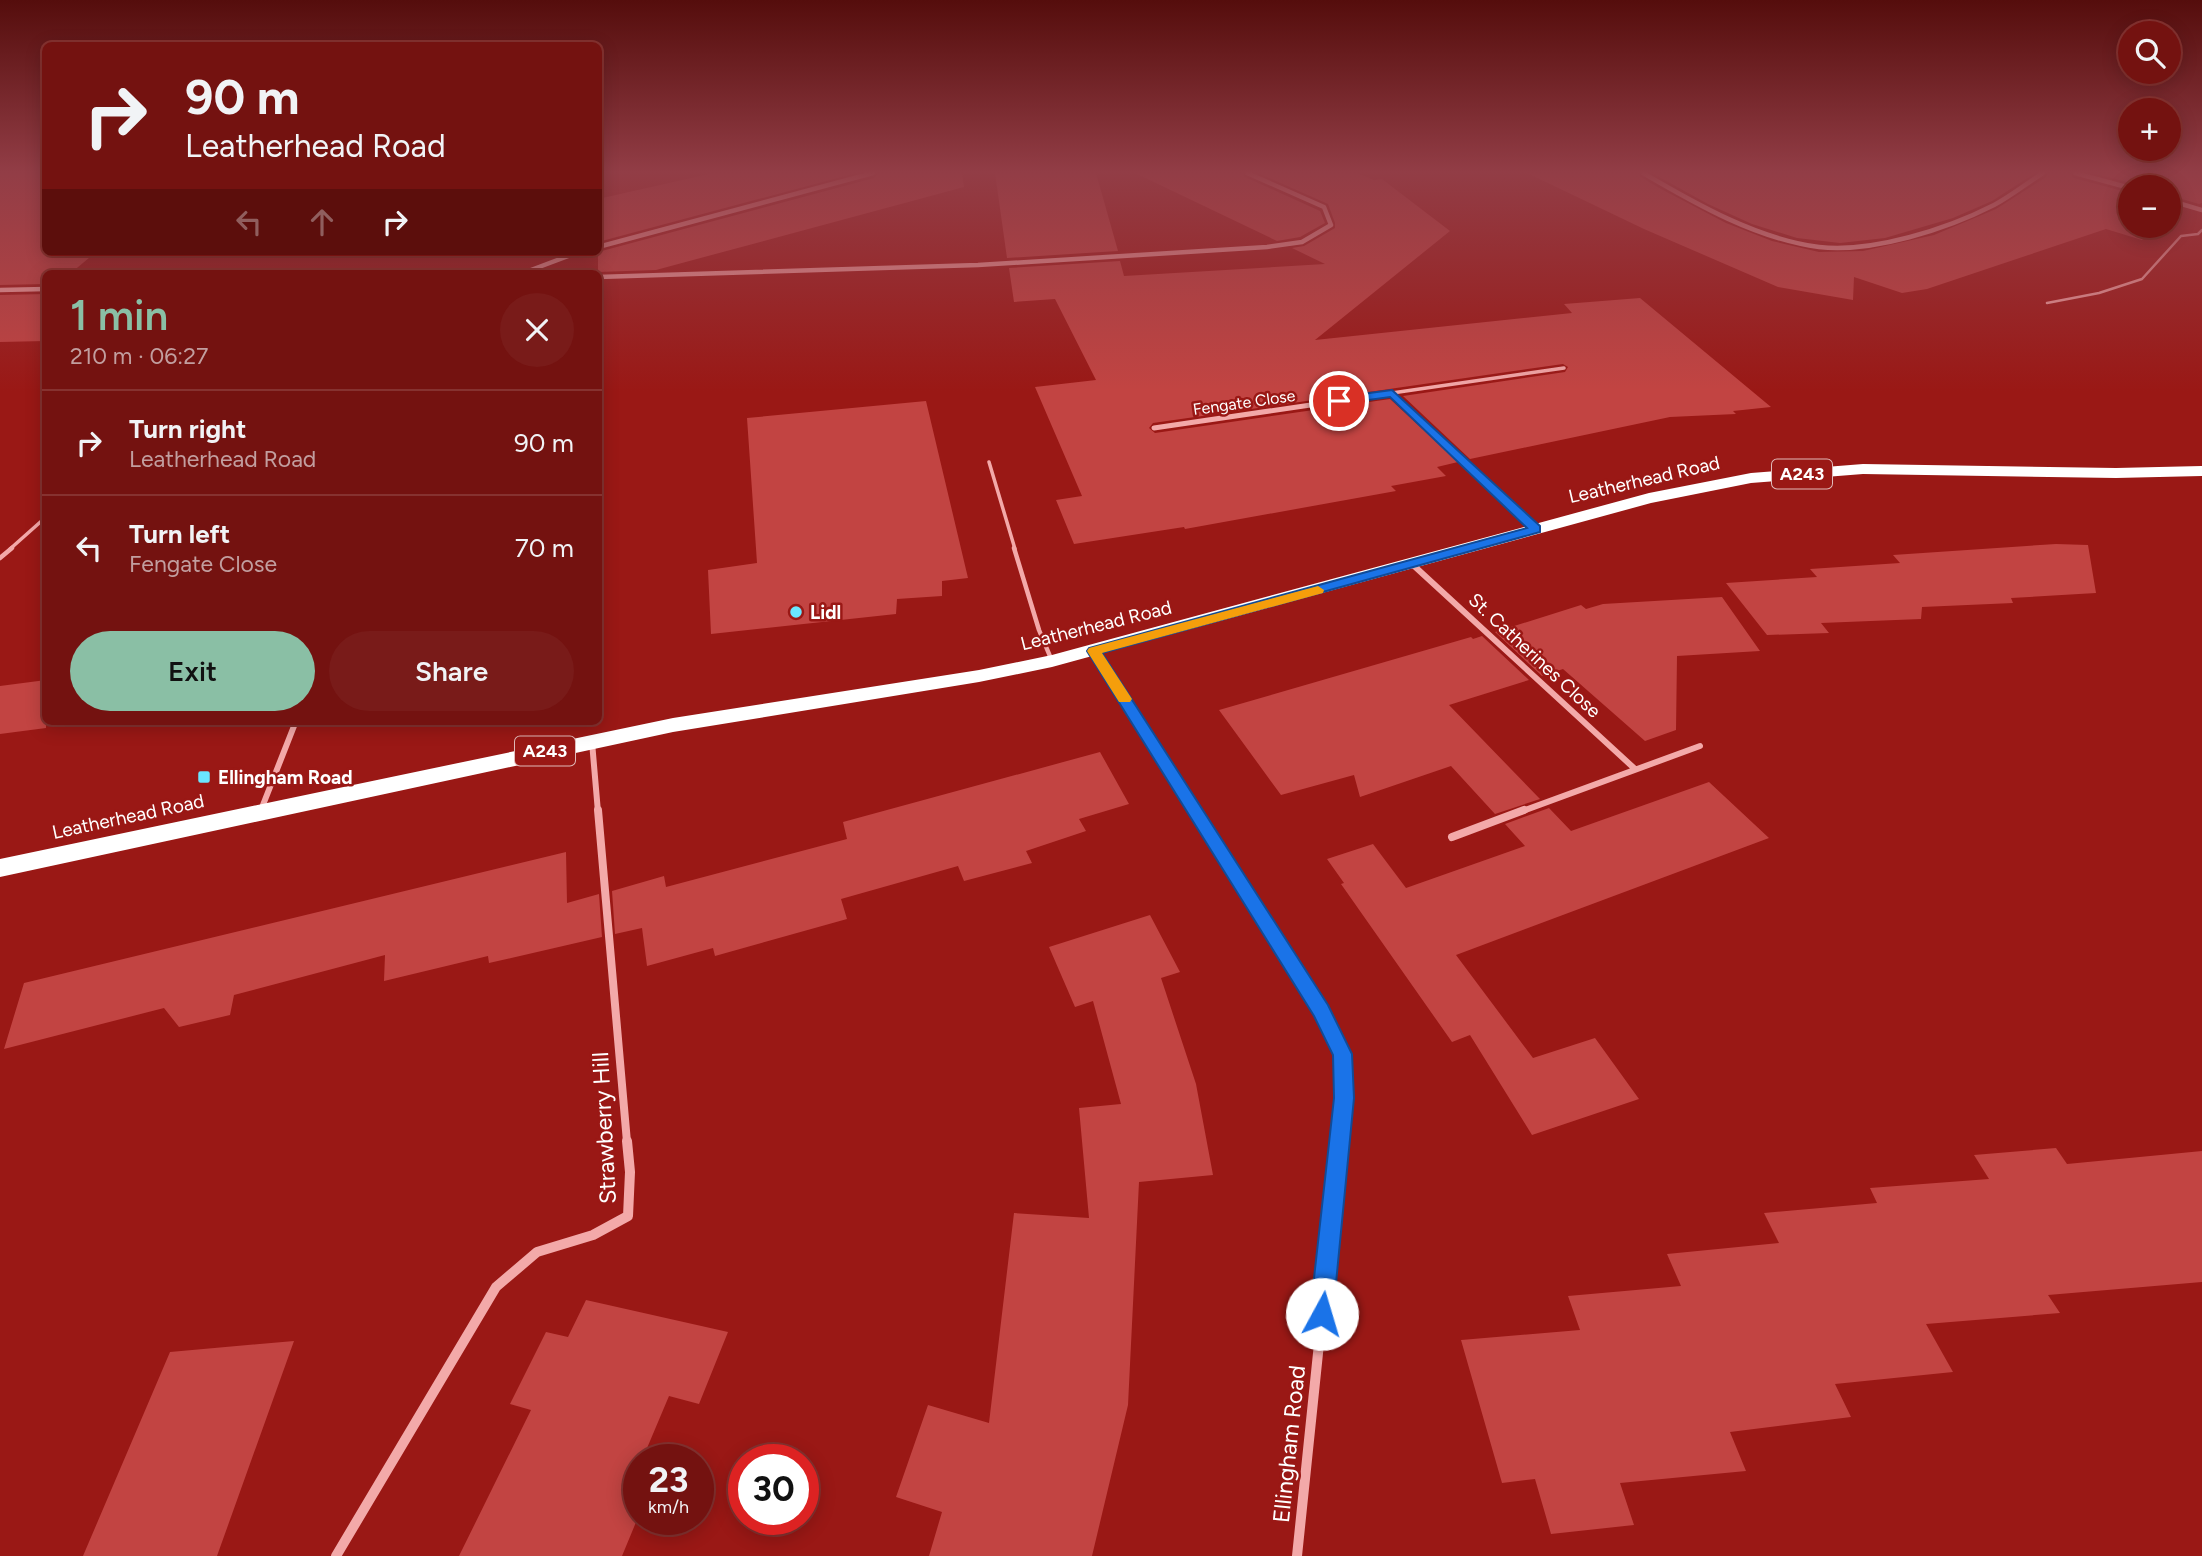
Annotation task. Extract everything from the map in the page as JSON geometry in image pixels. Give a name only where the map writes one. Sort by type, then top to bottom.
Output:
[{"type":"highway","name":"Leatherhead Road","points":[[0,868],[261,810],[673,724],[979,676],[1052,661],[1649,498],[1751,478],[1863,469],[2116,473],[2202,471]]},
{"type":"street","points":[[602,276],[978,265],[1277,246]]},
{"type":"street","points":[[1826,246],[1839,248],[1852,246]]},
{"type":"street","points":[[529,270],[563,256]]},
{"type":"street","points":[[0,290],[42,289]]},
{"type":"street","points":[[1392,393],[1535,529]]},
{"type":"street","name":"Fengate Close","points":[[1154,428],[1392,393]]},
{"type":"street","name":"St. Catherines Close","points":[[1412,564],[1635,769]]},
{"type":"street","name":"Ellingham Road","points":[[1094,651],[1321,1010],[1342,1054],[1344,1098],[1297,1556]]},
{"type":"street","points":[[261,810],[294,725]]},
{"type":"street","name":"Strawberry Hill","points":[[336,1556],[496,1287],[537,1252],[593,1235],[628,1216],[631,1172],[592,741]]},
{"type":"street","points":[[1452,837],[1700,746]]},
{"type":"lane","points":[[2047,303],[2099,293],[2142,279],[2172,246]]},
{"type":"lane","points":[[1392,393],[1564,368]]},
{"type":"lane","points":[[989,462],[1039,630],[1052,661]]},
{"type":"lane","points":[[0,558],[42,521]]},
{"type":"building","points":[[0,246],[42,246],[42,256],[91,256],[75,270],[42,270],[42,284],[0,285]]},
{"type":"building","points":[[622,246],[746,246],[656,270],[602,272],[598,270],[598,256],[602,256],[602,251]]},
{"type":"building","points":[[1005,246],[1116,246],[1118,251],[1007,258]]},
{"type":"building","points":[[1432,246],[1315,340],[1572,313],[1564,304],[1640,298],[1771,407],[1733,411],[1736,414],[1670,417],[1470,459],[1403,396],[1565,372],[1568,367],[1563,364],[1153,423],[1149,428],[1155,433],[1390,399],[1458,462],[1437,467],[1446,476],[1391,486],[1396,491],[1185,529],[1184,527],[1074,544],[1056,500],[1082,496],[1035,387],[1096,380],[1055,299],[1014,302],[1009,268],[1120,261],[1124,276],[1325,264],[1292,248]]},
{"type":"building","points":[[1682,246],[1792,246],[1819,252],[1863,251],[1887,246],[2056,246],[1927,289],[1902,293],[1854,277],[1853,300],[1778,287]]},
{"type":"building","points":[[42,294],[42,341],[0,342],[0,295]]},
{"type":"building","points":[[926,401],[968,578],[942,581],[942,596],[897,599],[896,614],[711,634],[708,570],[757,563],[747,418]]},
{"type":"building","points":[[2056,544],[2088,545],[2096,593],[2011,598],[2013,603],[1922,607],[1921,619],[1821,623],[1829,633],[1767,635],[1726,583],[1817,577],[1810,569],[1900,563],[1893,555]]},
{"type":"building","points":[[1722,597],[1760,651],[1677,656],[1676,730],[1645,741],[1563,669],[1542,676],[1495,632],[1581,605],[1586,609],[1603,604]]},
{"type":"building","points":[[1482,636],[1529,680],[1449,705],[1540,799],[1495,814],[1451,766],[1360,797],[1354,775],[1281,795],[1219,710],[1471,637],[1473,639]]},
{"type":"building","points":[[42,681],[42,725],[46,725],[46,728],[0,734],[0,686]]},
{"type":"building","points":[[1100,752],[1129,804],[1079,819],[1086,831],[1026,851],[1032,863],[964,881],[958,866],[841,899],[847,919],[715,956],[713,948],[647,966],[642,928],[615,934],[612,891],[664,876],[666,887],[847,839],[843,822]]},
{"type":"building","points":[[1709,782],[1769,838],[1456,955],[1533,1058],[1595,1038],[1639,1099],[1532,1135],[1470,1035],[1452,1042],[1341,884],[1344,883],[1327,859],[1373,844],[1406,888],[1525,846],[1505,824],[1549,808],[1571,831]]},
{"type":"building","points":[[566,852],[567,903],[599,894],[602,937],[489,963],[488,956],[384,981],[385,955],[234,995],[230,1015],[179,1027],[164,1008],[4,1049],[24,983]]},
{"type":"building","points":[[1150,915],[1180,972],[1161,978],[1196,1084],[1213,1175],[1139,1182],[1128,1405],[1092,1556],[929,1556],[942,1512],[896,1497],[928,1405],[989,1423],[1014,1213],[1089,1218],[1079,1108],[1121,1104],[1093,1001],[1075,1007],[1049,947]]},
{"type":"building","points":[[2056,1148],[2067,1164],[2202,1151],[2202,1282],[2048,1295],[2060,1313],[1926,1324],[1953,1372],[1835,1384],[1851,1417],[1730,1432],[1746,1471],[1620,1483],[1634,1525],[1551,1534],[1535,1479],[1502,1483],[1461,1340],[1580,1330],[1568,1296],[1681,1286],[1667,1254],[1779,1243],[1764,1213],[1877,1203],[1870,1188],[1989,1179],[1974,1155]]},
{"type":"building","points":[[586,1300],[728,1332],[699,1404],[669,1396],[649,1444],[623,1444],[623,1535],[631,1535],[622,1556],[459,1556],[531,1410],[510,1404],[546,1332],[568,1337]]},
{"type":"building","points":[[294,1341],[217,1556],[83,1556],[170,1352]]},
{"type":"slow traffic","points":[[1124,699],[1094,651],[1318,590]]},
{"type":"place","name":"Lidl","points":[[796,612]]},
{"type":"place","name":"Ellingham Road","points":[[204,777]]},
{"type":"route","points":[[1322,1314],[1344,1098],[1342,1054],[1321,1010],[1094,651],[1535,529],[1392,393],[1339,401]]}]
